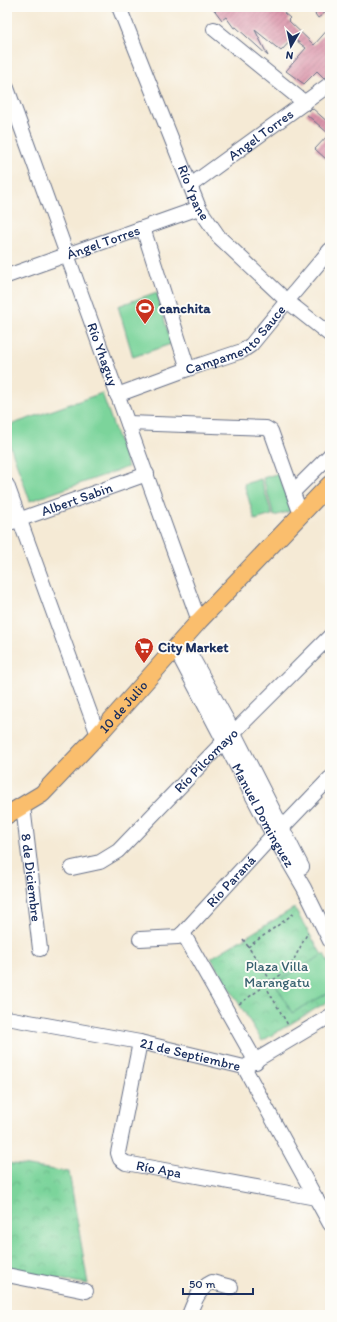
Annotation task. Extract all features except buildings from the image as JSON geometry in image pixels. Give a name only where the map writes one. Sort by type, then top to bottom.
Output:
[{"type":"main road","name":"10 de Julio","points":[[7,815],[42,794],[98,735],[178,643],[330,484]]},
{"type":"street","name":"Río Ypane","points":[[119,7],[199,208],[219,237],[287,301],[330,334]]},
{"type":"street","points":[[214,29],[305,103]]},
{"type":"street","name":"Angel Torres","points":[[191,185],[330,84]]},
{"type":"street","name":"Río Yhaguy","points":[[7,88],[199,621]]},
{"type":"street","name":"Ángel Torres","points":[[7,276],[199,208]]},
{"type":"street","points":[[143,228],[188,369]]},
{"type":"street","name":"Campamento Sauce","points":[[117,395],[242,351],[251,345],[330,250]]},
{"type":"street","points":[[128,423],[266,428],[271,431],[297,488],[300,515]]},
{"type":"street","points":[[297,488],[330,455]]},
{"type":"street","name":"Albert Sabin","points":[[13,522],[146,474]]},
{"type":"street","points":[[7,486],[13,522],[98,735]]},
{"type":"street","points":[[297,488],[316,498]]},
{"type":"street","name":"Río Pilcomayo","points":[[72,868],[100,862],[118,851],[330,636]]},
{"type":"street","name":"Manuel Dominguez","points":[[178,643],[278,832],[330,941]]},
{"type":"street","name":"Río Paraná","points":[[183,934],[330,778]]},
{"type":"street","name":"8 de Diciembre","points":[[23,806],[40,949]]},
{"type":"street","name":"Manuel Dominguez","points":[[278,832],[330,919]]},
{"type":"street","points":[[140,939],[178,937],[183,934]]},
{"type":"street","name":"21 de Septiembre","points":[[183,934],[330,1224]]},
{"type":"street","points":[[250,1064],[330,1016]]},
{"type":"street","name":"21 de Septiembre","points":[[7,1018],[250,1064]]},
{"type":"street","name":"Río Apa","points":[[140,1042],[118,1153],[120,1160],[126,1163],[316,1198]]},
{"type":"street","points":[[7,1275],[86,1291]]},
{"type":"street","points":[[189,1315],[194,1302],[204,1286],[212,1282],[231,1288]]},
{"type":"path","points":[[248,947],[296,912]]},
{"type":"path","points":[[239,1004],[289,969],[308,932]]},
{"type":"path","points":[[243,939],[271,981]]},
{"type":"path","points":[[265,985],[288,1026]]},
{"type":"green space","name":"canchita","points":[[157,292],[171,344],[133,357],[118,306]]},
{"type":"green space","points":[[102,393],[128,467],[30,501],[7,437],[7,426]]},
{"type":"green space","points":[[279,473],[291,511],[274,516],[263,478]]},
{"type":"green space","points":[[261,479],[272,515],[255,520],[244,484]]},
{"type":"green space","name":"Plaza Villa Marangatu","points":[[294,908],[330,968],[330,1000],[262,1041],[211,958]]},
{"type":"green space","points":[[324,954],[330,965],[330,992],[292,1013],[275,983]]},
{"type":"green space","points":[[7,1163],[69,1172],[88,1284],[7,1270]]},
{"type":"place","name":"canchita","points":[[145,325]]},
{"type":"place","name":"City Market","points":[[144,664]]}]
